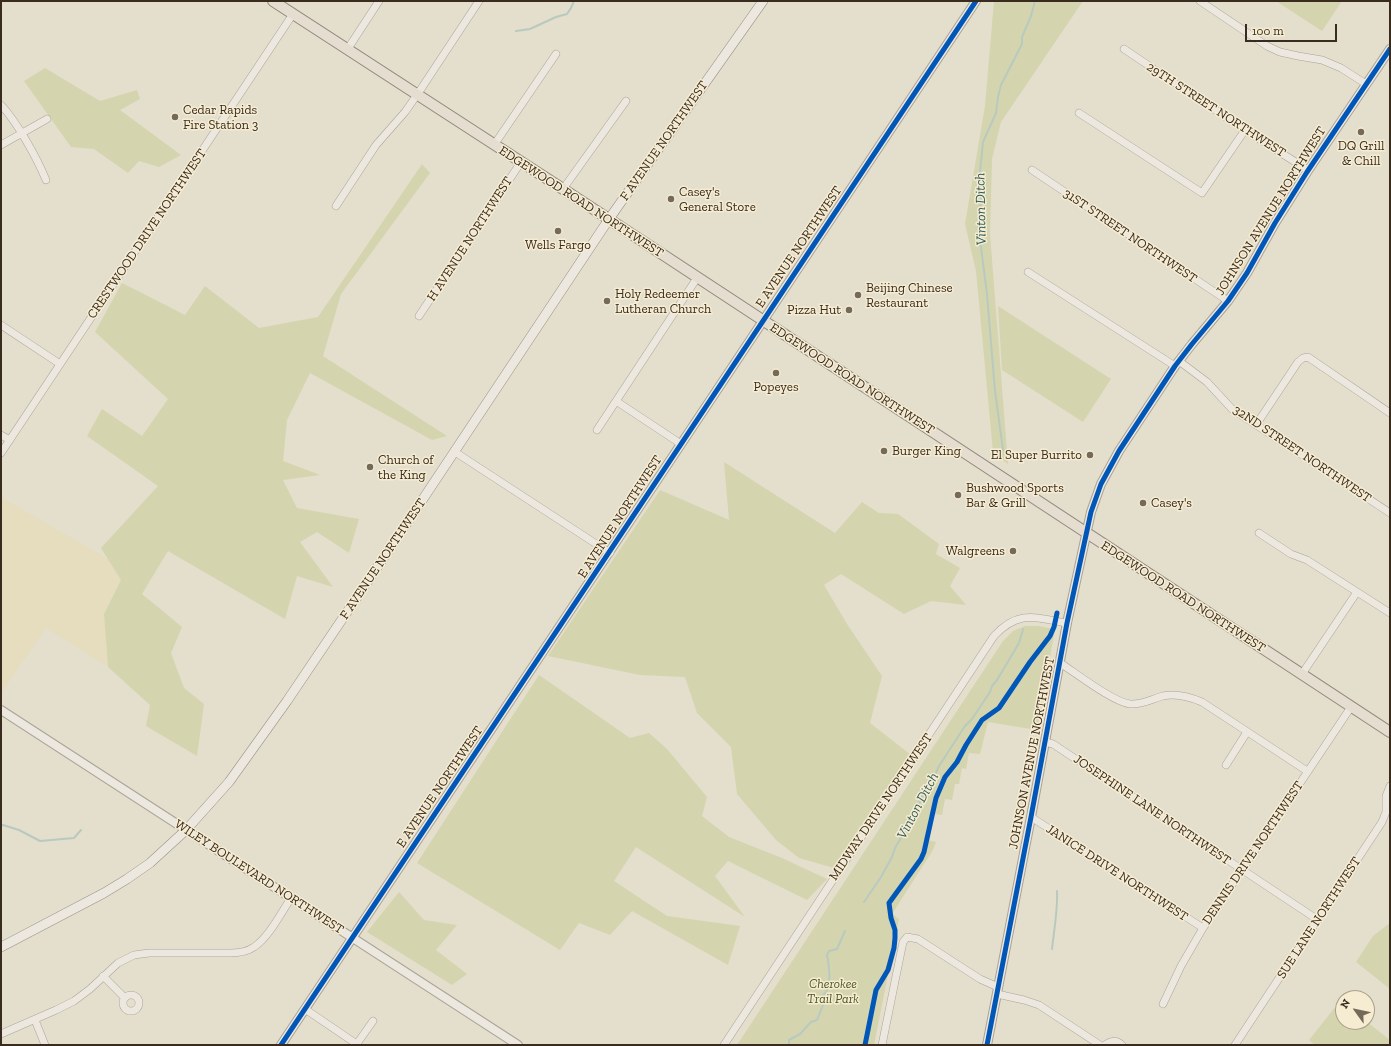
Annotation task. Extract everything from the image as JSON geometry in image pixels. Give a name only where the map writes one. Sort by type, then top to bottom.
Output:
[{"type":"main road","name":"EDGEWOOD ROAD NORTHWEST","points":[[273,1],[609,219],[1390,732]]},
{"type":"main road","name":"F AVENUE NORTHWEST","points":[[1,947],[104,892],[127,879],[150,863],[186,830],[229,782],[252,752],[455,452],[609,219],[763,1]]},
{"type":"street","points":[[347,50],[379,1]]},
{"type":"street","points":[[336,206],[376,145],[418,95],[479,1]]},
{"type":"street","name":"E AVENUE NORTHWEST","points":[[281,1045],[610,553],[976,1]]},
{"type":"street","points":[[1200,1],[1267,46],[1280,52],[1322,60],[1341,68],[1366,84]]},
{"type":"street","name":"CRESTWOOD DRIVE NORTHWEST","points":[[1,453],[293,14]]},
{"type":"street","name":"29TH STREET NORTHWEST","points":[[1124,49],[1308,170]]},
{"type":"street","name":"JOHNSON AVENUE NORTHWEST","points":[[986,1045],[1032,817],[1067,623],[1095,499],[1107,472],[1177,364],[1228,301],[1248,271],[1275,223],[1308,170],[1390,49]]},
{"type":"street","points":[[494,145],[556,54]]},
{"type":"street","points":[[563,189],[626,101]]},
{"type":"street","points":[[1,105],[7,111],[21,134],[46,180]]},
{"type":"street","points":[[1079,113],[1202,193],[1245,130]]},
{"type":"street","points":[[1,145],[47,118]]},
{"type":"street","name":"H AVENUE NORTHWEST","points":[[419,316],[521,162]]},
{"type":"street","name":"31ST STREET NORTHWEST","points":[[1032,170],[1228,301]]},
{"type":"street","name":"32ND STREET NORTHWEST","points":[[1028,272],[1208,382],[1232,409],[1390,514]]},
{"type":"street","points":[[597,430],[697,278]]},
{"type":"street","points":[[1,324],[60,364]]},
{"type":"street","points":[[1256,425],[1298,362],[1303,358],[1308,357],[1390,413]]},
{"type":"street","points":[[616,401],[681,444]]},
{"type":"street","points":[[1,435],[10,440]]},
{"type":"street","points":[[455,452],[610,553]]},
{"type":"street","points":[[1259,533],[1291,554],[1307,560],[1390,614]]},
{"type":"street","points":[[1302,674],[1357,592]]},
{"type":"street","name":"MIDWAY DRIVE NORTHWEST","points":[[724,1045],[994,636],[1012,621],[1030,616],[1067,623]]},
{"type":"street","points":[[1060,663],[1117,700],[1130,704],[1143,703],[1164,696],[1179,695],[1191,697],[1202,702],[1307,772]]},
{"type":"street","name":"DENNIS DRIVE NORTHWEST","points":[[1163,1004],[1181,966],[1203,928],[1351,707]]},
{"type":"street","name":"WILEY BOULEVARD NORTHWEST","points":[[1,710],[518,1045]]},
{"type":"street","points":[[1226,765],[1247,732]]},
{"type":"street","name":"JOSEPHINE LANE NORTHWEST","points":[[1045,742],[1053,744],[1318,920]]},
{"type":"street","name":"SUE LANE NORTHWEST","points":[[1235,1045],[1382,822],[1386,812],[1386,796],[1390,786]]},
{"type":"street","name":"JANICE DRIVE NORTHWEST","points":[[1032,817],[1203,928]]},
{"type":"street","points":[[1,1034],[35,1020],[74,1001],[90,989],[118,963],[134,956],[149,953],[242,952],[254,947],[264,938],[291,898]]},
{"type":"street","points":[[882,1045],[903,942],[907,937],[918,939],[998,990],[1039,1005],[1100,1045]]},
{"type":"street","points":[[103,976],[125,998]]},
{"type":"street","points":[[304,1009],[357,1045],[373,1021]]},
{"type":"street","points":[[35,1020],[45,1045]]},
{"type":"street","points":[[1105,1045],[1112,1041],[1117,1041],[1122,1045]]},
{"type":"shaded area","points":[[1,497],[108,559],[121,580],[104,614],[108,667],[46,628],[1,693]]},
{"type":"green space","points":[[994,1],[1083,1],[1001,122],[992,159],[990,234],[1008,464],[993,452],[976,271],[965,224],[985,106]]},
{"type":"green space","points":[[1276,1],[1342,1],[1322,31]]},
{"type":"green space","points":[[45,68],[100,101],[137,90],[140,99],[120,110],[181,155],[159,167],[139,161],[128,173],[94,149],[71,147],[24,81]]},
{"type":"green space","points":[[422,164],[430,173],[341,294],[323,356],[447,436],[432,440],[310,373],[287,420],[283,461],[320,475],[283,480],[297,508],[359,519],[349,553],[317,532],[300,542],[333,587],[297,576],[285,619],[168,551],[142,594],[182,627],[171,653],[184,688],[204,704],[197,756],[146,726],[150,705],[108,667],[104,614],[121,580],[101,548],[158,486],[87,436],[102,409],[142,436],[168,399],[95,332],[122,283],[185,315],[205,286],[259,328],[318,317]]},
{"type":"green space","points":[[998,306],[1111,379],[1083,422],[1002,370]]},
{"type":"green space","points":[[724,462],[835,533],[862,502],[879,513],[898,514],[939,544],[936,554],[960,568],[950,586],[966,605],[931,601],[904,614],[841,574],[824,585],[847,624],[882,676],[870,723],[911,755],[834,868],[799,858],[776,840],[737,794],[731,747],[697,713],[685,677],[640,675],[548,656],[660,490],[729,520]]},
{"type":"green space","name":"Cherokee Trail Park","points":[[1025,626],[1038,626],[1055,629],[1037,730],[988,722],[980,754],[969,753],[966,769],[962,768],[959,784],[955,784],[952,800],[945,799],[942,815],[934,814],[928,840],[936,842],[933,850],[892,914],[899,919],[874,1045],[737,1045],[1003,641],[1013,631]]},
{"type":"green space","points":[[539,675],[630,738],[649,733],[667,749],[707,797],[702,816],[729,837],[782,858],[827,879],[807,900],[728,861],[715,876],[745,917],[636,847],[614,881],[667,916],[740,926],[728,965],[632,911],[610,935],[579,923],[560,950],[417,863]]},
{"type":"green space","points":[[399,892],[424,920],[457,925],[436,950],[467,974],[452,985],[367,932]]},
{"type":"green space","points":[[1390,923],[1390,989],[1356,962],[1373,936]]},
{"type":"green space","points":[[1335,1007],[1335,1030],[1375,1030],[1375,1028],[1390,1040],[1390,1045],[1315,1045],[1309,1040]]},
{"type":"waterway","points":[[516,31],[530,29],[556,17],[567,14],[574,1]]},
{"type":"waterway","name":"Vinton Ditch","points":[[1003,450],[995,391],[987,294],[978,224],[981,201],[980,172],[983,142],[996,113],[1001,85],[1022,44],[1022,37],[1031,16],[1035,1]]},
{"type":"waterway","name":"Vinton Ditch","points":[[864,902],[881,877],[892,857],[895,848],[908,826],[930,781],[965,726],[972,719],[990,692],[992,686],[1019,643],[1023,629]]},
{"type":"waterway","points":[[1,826],[3,825],[19,830],[40,841],[74,838],[81,830]]},
{"type":"waterway","points":[[1052,949],[1057,891]]},
{"type":"waterway","name":"Vinton Ditch","points":[[789,1045],[789,1040],[800,1034],[811,1022],[817,1020],[823,1005],[821,998],[827,991],[829,982],[827,955],[829,951],[837,949],[845,931]]},
{"type":"cycle path","points":[[281,1045],[976,1]]},
{"type":"cycle path","points":[[987,1045],[1067,623],[1091,512],[1101,484],[1119,451],[1175,366],[1228,301],[1247,273],[1275,223],[1307,172],[1390,49]]},
{"type":"cycle path","points":[[865,1045],[876,990],[888,970],[894,948],[895,930],[891,918],[889,903],[921,859],[924,852],[936,798],[945,777],[957,762],[982,720],[999,708],[1030,662],[1050,636],[1054,627],[1057,613]]},
{"type":"place","name":"Cedar Rapids Fire Station 3","points":[[175,117]]},
{"type":"place","name":"DQ Grill & Chill","points":[[1361,132]]},
{"type":"place","name":"Casey's General Store","points":[[671,199]]},
{"type":"place","name":"Wells Fargo","points":[[558,231]]},
{"type":"place","name":"Beijing Chinese Restaurant","points":[[858,295]]},
{"type":"place","name":"Holy Redeemer Lutheran Church","points":[[607,301]]},
{"type":"place","name":"Pizza Hut","points":[[849,310]]},
{"type":"place","name":"Popeyes","points":[[776,373]]},
{"type":"place","name":"Burger King","points":[[884,451]]},
{"type":"place","name":"El Super Burrito","points":[[1090,455]]},
{"type":"place","name":"Church of the King","points":[[370,467]]},
{"type":"place","name":"Bushwood Sports Bar & Grill","points":[[958,495]]},
{"type":"place","name":"Casey's","points":[[1143,503]]},
{"type":"place","name":"Walgreens","points":[[1013,551]]}]
